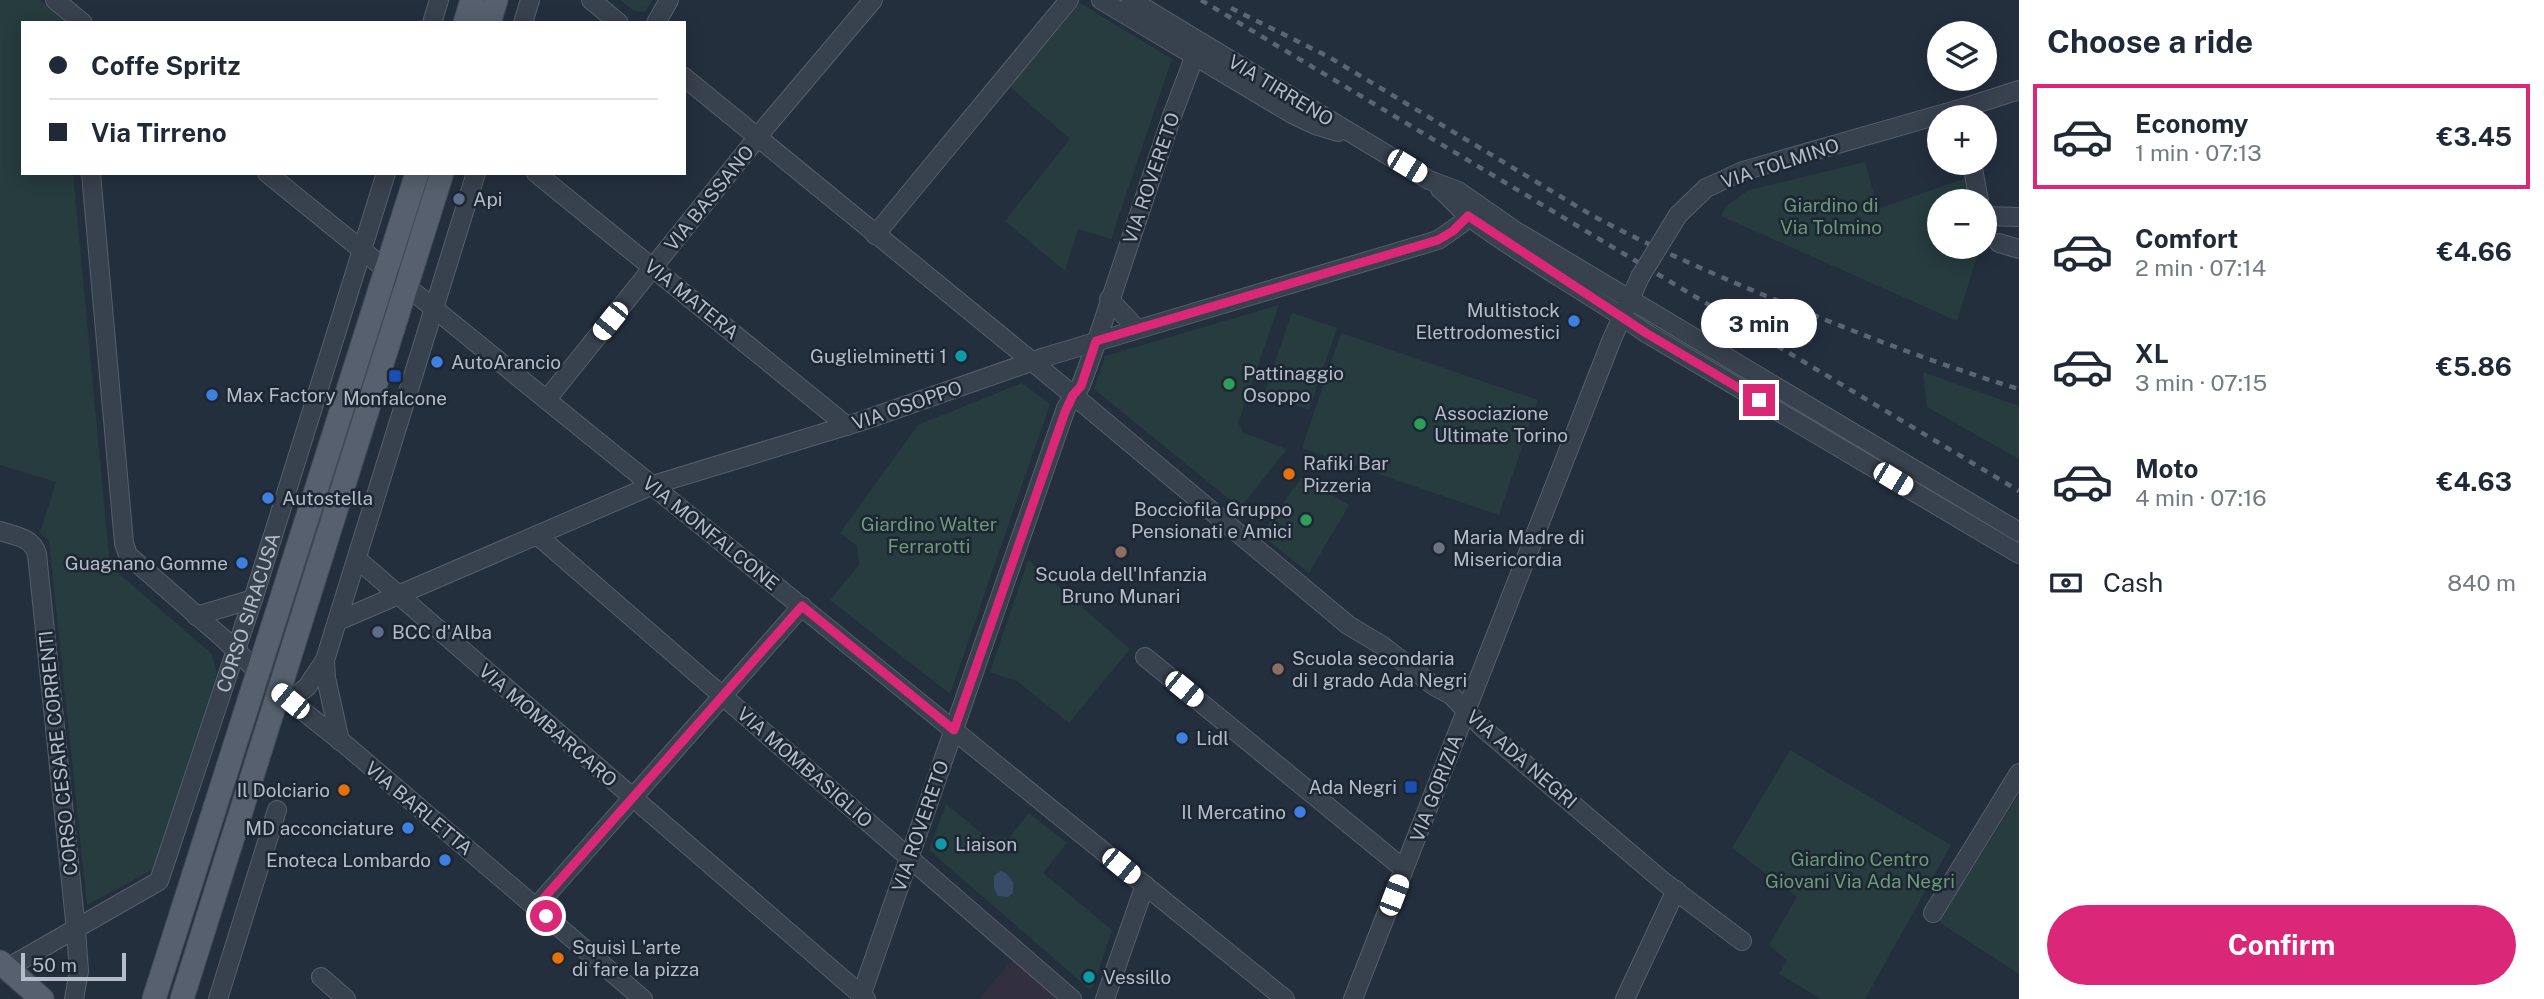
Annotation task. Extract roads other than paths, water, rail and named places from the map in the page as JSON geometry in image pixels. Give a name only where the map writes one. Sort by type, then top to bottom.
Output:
[{"type":"main road","points":[[466,21],[472,0]]},
{"type":"main road","points":[[490,21],[496,0]]},
{"type":"main road","name":"CORSO SIRACUSA","points":[[154,999],[416,175]]},
{"type":"main road","points":[[182,999],[285,696],[441,175]]},
{"type":"main road","points":[[3,965],[42,999]]},
{"type":"street","points":[[55,0],[81,21]]},
{"type":"street","points":[[433,21],[439,0]]},
{"type":"street","points":[[524,21],[530,0]]},
{"type":"street","points":[[591,0],[617,21]]},
{"type":"street","points":[[657,21],[669,0]]},
{"type":"street","name":"VIA BASSANO","points":[[547,399],[873,0]]},
{"type":"street","points":[[875,235],[1069,0]]},
{"type":"street","name":"VIA TIRRENO","points":[[1101,0],[1361,138],[1429,180],[1658,340],[2019,554]]},
{"type":"street","name":"VIA TIRRENO","points":[[1131,0],[1197,49]]},
{"type":"street","name":"VIA ROVERETO","points":[[863,998],[1012,559],[1073,395],[1081,386],[1197,49]]},
{"type":"street","name":"VIA ADA NEGRI","points":[[686,79],[1073,395],[1348,625],[1383,646],[1434,686],[1451,695],[1484,729],[1676,890],[1742,941]]},
{"type":"street","name":"VIA TOLMINO","points":[[1982,105],[2019,90]]},
{"type":"street","name":"VIA TOLMINO","points":[[1622,316],[1640,277],[1678,215],[1706,188],[1743,171],[1927,122]]},
{"type":"street","name":"VIA BARLETTA","points":[[91,175],[124,542],[128,555],[285,696],[643,999]]},
{"type":"street","name":"VIA MONFALCONE","points":[[269,175],[1285,999]]},
{"type":"street","name":"CORSO SIRACUSA","points":[[3,965],[76,930],[159,881],[253,599],[385,175]]},
{"type":"street","points":[[285,696],[307,687],[325,660],[475,175]]},
{"type":"street","name":"VIA MATERA","points":[[538,175],[847,426]]},
{"type":"street","name":"VIA TIRRENO","points":[[1473,210],[1514,230],[2019,532]]},
{"type":"street","name":"VIA OSOPPO","points":[[338,621],[653,485],[847,426],[1096,341],[1438,240],[1453,231],[1473,210]]},
{"type":"street","points":[[1997,216],[2019,217]]},
{"type":"street","points":[[1999,243],[2019,248]]},
{"type":"street","points":[[1109,299],[1137,329]]},
{"type":"street","name":"VIA GORIZIA","points":[[1353,999],[1622,316]]},
{"type":"street","name":"CORSO CESARE CORRENTI","points":[[0,531],[28,540],[35,546],[37,554],[76,930],[79,971],[74,999]]},
{"type":"street","name":"VIA MOMBASIGLIO","points":[[537,535],[1072,999]]},
{"type":"street","name":"VIA MOMBARCARO","points":[[357,559],[863,998]]},
{"type":"street","points":[[197,616],[253,599]]},
{"type":"street","points":[[536,907],[802,606]]},
{"type":"street","name":"VIA GORIZIA","points":[[1145,657],[1404,869]]},
{"type":"street","points":[[325,660],[326,678],[340,741]]},
{"type":"street","points":[[1933,913],[2019,773]]},
{"type":"street","points":[[218,999],[277,810]]},
{"type":"street","points":[[1105,999],[1146,885]]},
{"type":"street","points":[[1625,999],[1676,890]]},
{"type":"street","points":[[190,975],[194,999]]},
{"type":"street","points":[[321,977],[346,999]]},
{"type":"water","points":[[1000,871],[1006,873],[1013,882],[1013,893],[1008,897],[998,896],[994,888],[994,876]]},
{"type":"railway","points":[[1201,0],[2019,491]]},
{"type":"railway","points":[[1231,8],[1329,57],[1593,216],[1647,243],[1729,281],[1839,325],[2019,389]]},
{"type":"place","name":"Api","points":[[459,199]]},
{"type":"place","name":"Multistock Elettrodomestici","points":[[1574,321]]},
{"type":"place","name":"Guglielminetti 1","points":[[961,356]]},
{"type":"place","name":"AutoArancio","points":[[437,362]]},
{"type":"place","name":"Monfalcone","points":[[395,376]]},
{"type":"place","name":"Pattinaggio Osoppo","points":[[1229,384]]},
{"type":"place","name":"Max Factory","points":[[212,395]]},
{"type":"place","name":"Associazione Ultimate Torino","points":[[1420,424]]},
{"type":"place","name":"Rafiki Bar Pizzeria","points":[[1289,474]]},
{"type":"place","name":"Autostella","points":[[268,498]]},
{"type":"place","name":"Bocciofila Gruppo Pensionati e Amici","points":[[1306,520]]},
{"type":"place","name":"Maria Madre di Misericordia","points":[[1439,548]]},
{"type":"place","name":"Scuola dell'Infanzia Bruno Munari","points":[[1121,552]]},
{"type":"place","name":"Guagnano Gomme","points":[[242,563]]},
{"type":"place","name":"BCC d'Alba","points":[[378,632]]},
{"type":"place","name":"Scuola secondaria di I grado Ada Negri","points":[[1278,669]]},
{"type":"place","name":"Lidl","points":[[1182,738]]},
{"type":"place","name":"Ada Negri","points":[[1411,787]]},
{"type":"place","name":"Il Dolciario","points":[[344,790]]},
{"type":"place","name":"Il Mercatino","points":[[1300,812]]},
{"type":"place","name":"MD acconciature","points":[[408,828]]},
{"type":"place","name":"Liaison","points":[[941,844]]},
{"type":"place","name":"Enoteca Lombardo","points":[[445,860]]},
{"type":"place","name":"Squisì L'arte di fare la pizza","points":[[558,958]]},
{"type":"place","name":"Vessillo","points":[[1089,977]]},
{"type":"park label","name":"Giardino di Via Tolmino","points":[[1831,216]]},
{"type":"park label","name":"Giardino Walter Ferrarotti","points":[[929,535]]},
{"type":"park label","name":"Giardino Centro Giovani Via Ada Negri","points":[[1860,870]]}]
